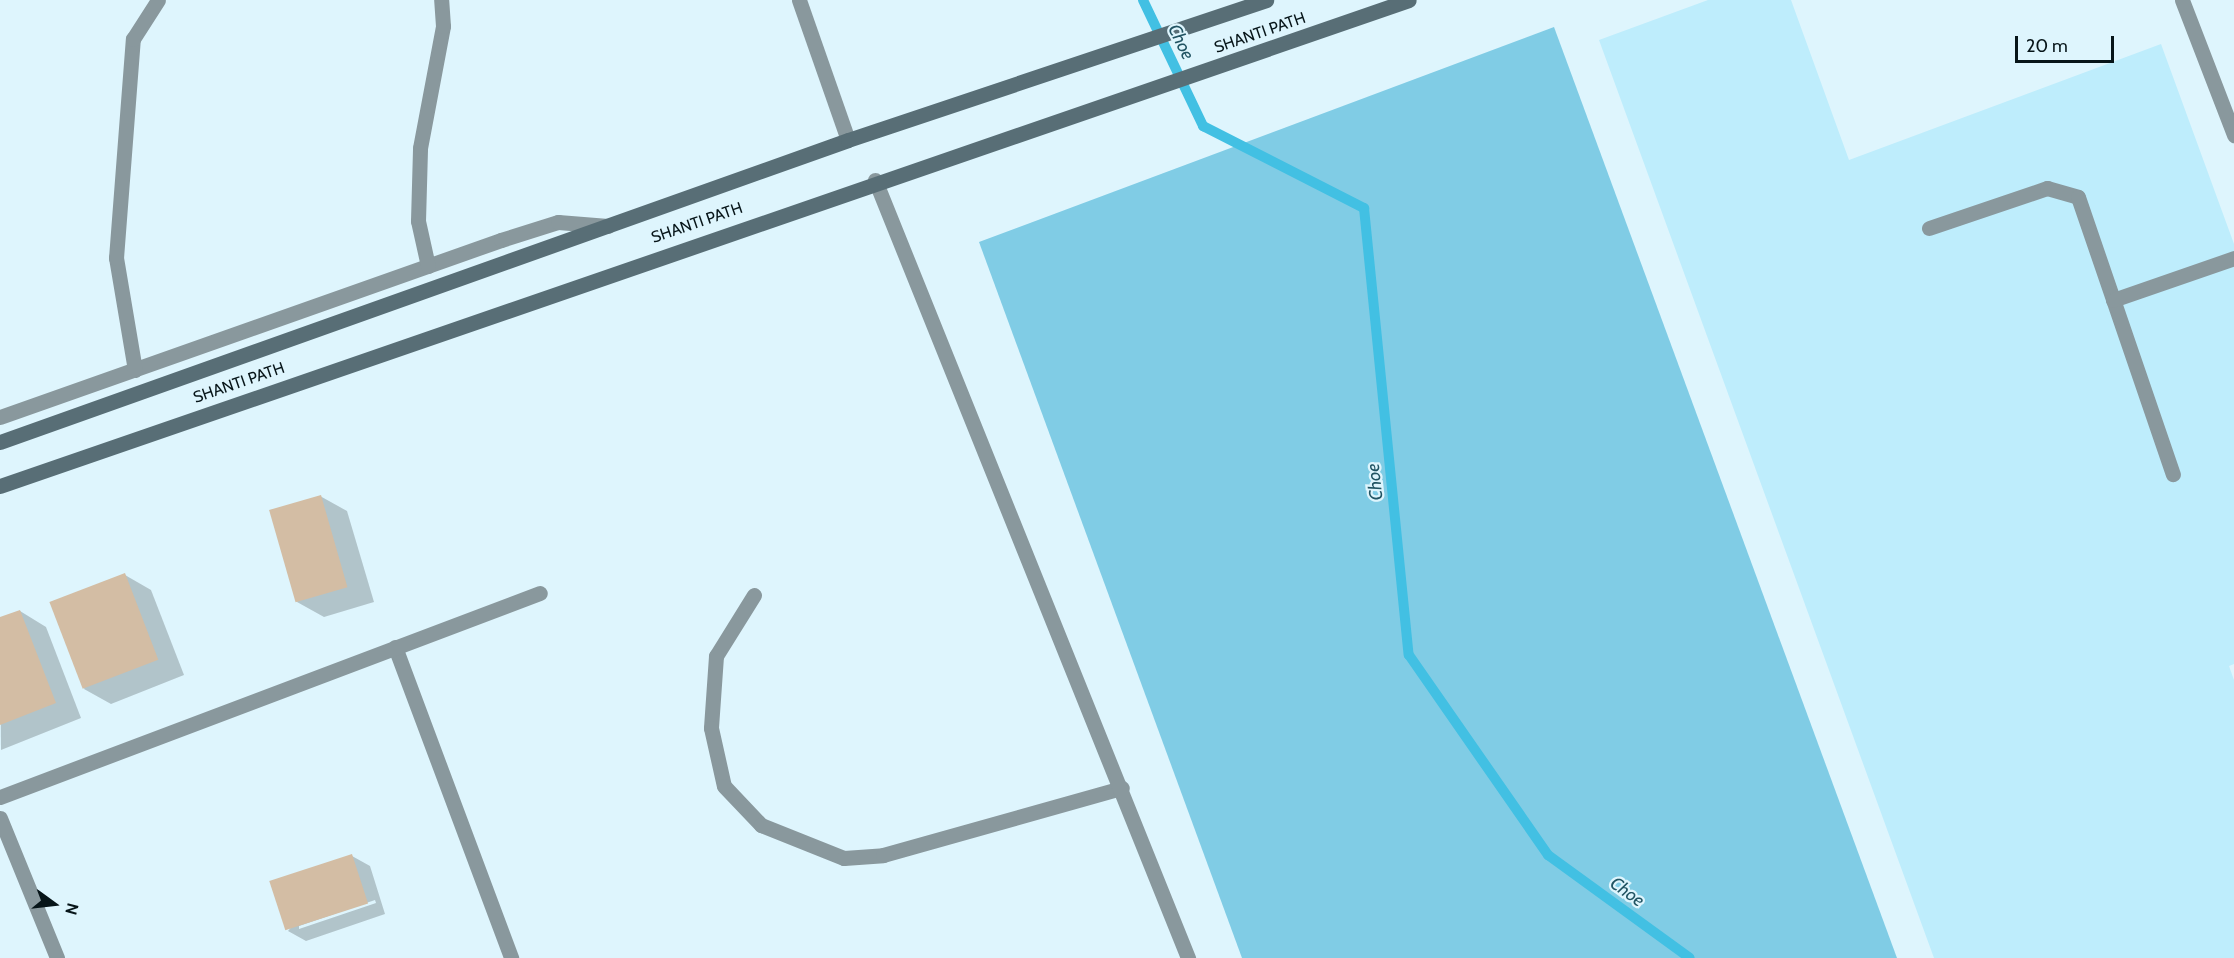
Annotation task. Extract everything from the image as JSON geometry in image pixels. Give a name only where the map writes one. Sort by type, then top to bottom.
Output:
[{"type":"main road","name":"SHANTI PATH","points":[[0,442],[848,140],[1266,0]]},
{"type":"main road","name":"SHANTI PATH","points":[[0,486],[875,180],[1087,112],[1409,0]]},
{"type":"street","points":[[135,370],[116,258],[133,39],[158,0]]},
{"type":"street","points":[[428,266],[418,221],[420,148],[442,27],[441,0]]},
{"type":"street","points":[[799,0],[848,140]]},
{"type":"street","points":[[2182,0],[2234,135]]},
{"type":"street","points":[[875,180],[1122,788],[1188,958]]},
{"type":"street","points":[[1929,228],[2047,188],[2078,197],[2173,474]]},
{"type":"street","points":[[0,417],[558,222],[608,226]]},
{"type":"street","points":[[2113,300],[2234,258]]},
{"type":"street","points":[[0,797],[540,592]]},
{"type":"street","points":[[754,596],[716,656],[711,728],[724,786],[761,825],[844,858],[883,855],[1122,788]]},
{"type":"street","points":[[395,647],[511,958]]},
{"type":"street","points":[[0,818],[57,958]]},
{"type":"shaded area","points":[[1708,0],[1791,0],[1849,160],[2161,44],[2234,244],[2234,664],[2229,666],[2234,680],[2234,958],[1934,958],[1599,40]]},
{"type":"shaded area","points":[[1554,27],[1897,958],[1242,958],[979,242]]},
{"type":"building","points":[[321,495],[347,587],[296,602],[269,510]]},
{"type":"building","points":[[125,573],[158,660],[83,689],[49,602]]},
{"type":"building","points":[[20,610],[56,703],[0,725],[0,617]]},
{"type":"building","points":[[352,854],[368,903],[285,930],[269,881]]},
{"type":"waterway","name":"Choe","points":[[1143,0],[1203,126],[1364,208],[1409,655],[1548,855],[1690,958]]}]
